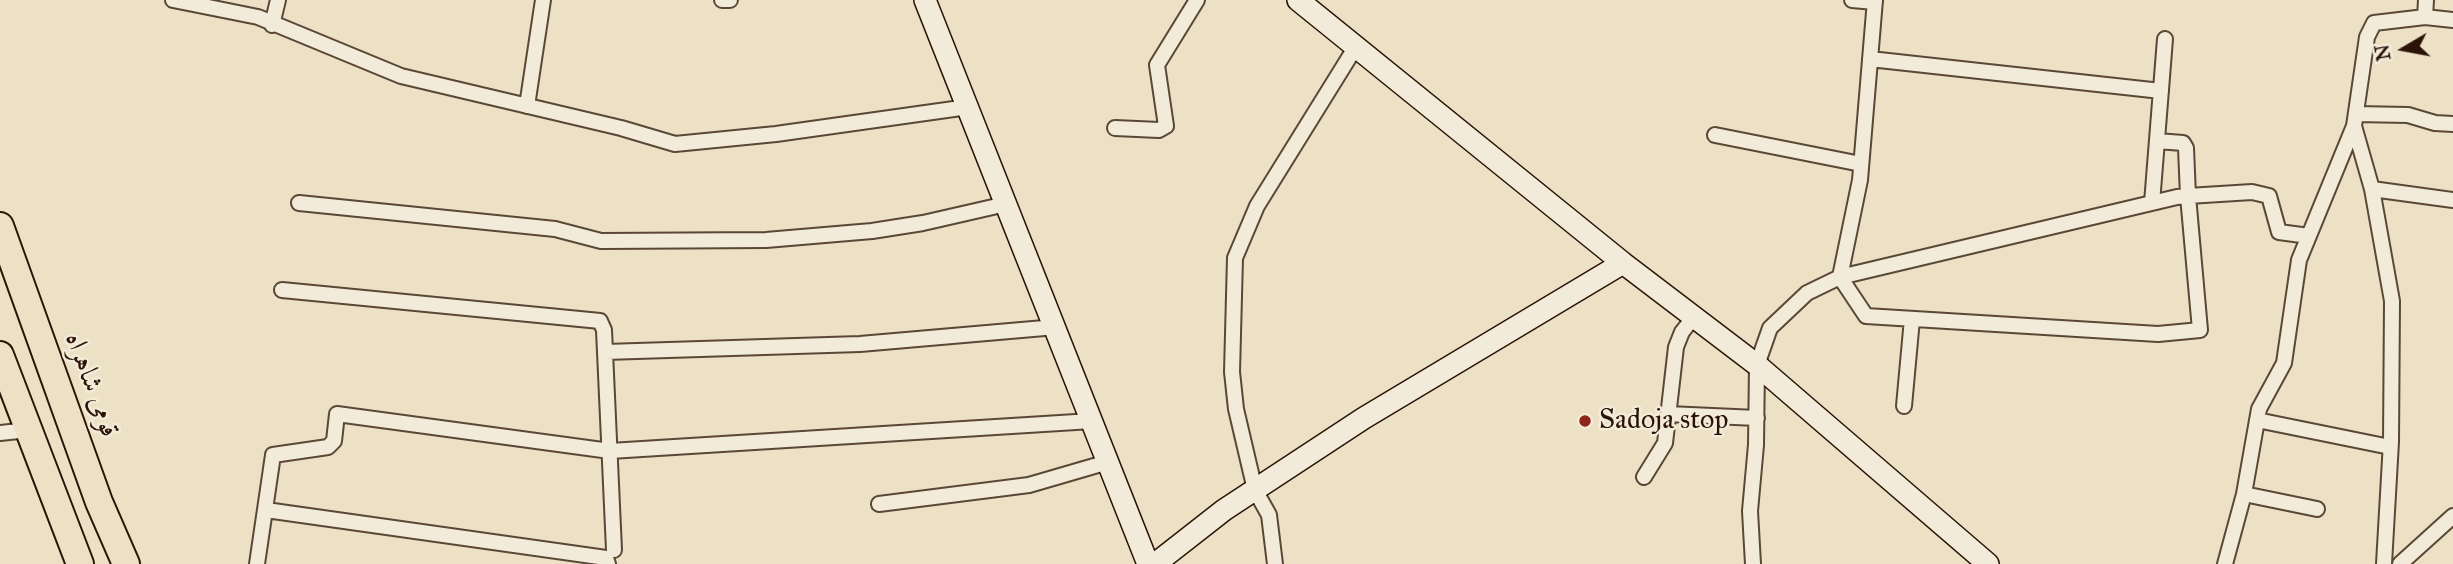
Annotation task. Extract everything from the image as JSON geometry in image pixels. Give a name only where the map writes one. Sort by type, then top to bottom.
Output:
[{"type":"highway","name":"قومی شاہراہ","points":[[0,226],[99,502],[126,564]]},
{"type":"highway","points":[[0,355],[80,564]]},
{"type":"street","points":[[173,0],[258,17],[401,76],[675,144],[776,135],[968,107]]},
{"type":"street","points":[[272,25],[278,0]]},
{"type":"street","points":[[527,106],[543,0]]},
{"type":"street","points":[[722,0],[730,0]]},
{"type":"street","points":[[925,0],[1148,564]]},
{"type":"street","points":[[1115,128],[1158,130],[1166,127],[1157,65],[1197,0]]},
{"type":"street","points":[[1298,0],[1623,263],[1757,365],[1988,564]]},
{"type":"street","points":[[1852,0],[1875,1],[1861,164],[1840,277],[1866,316],[2158,334],[2200,330],[2186,148],[2183,143],[2157,141]]},
{"type":"street","points":[[2425,17],[2426,0]]},
{"type":"street","points":[[2225,564],[2244,494],[2259,409],[2284,363],[2299,260],[2355,120],[2367,37],[2374,23],[2425,17],[2453,20]]},
{"type":"street","points":[[2152,203],[2165,39]]},
{"type":"street","points":[[1275,564],[1269,515],[1255,490],[1236,409],[1232,372],[1235,258],[1257,206],[1355,48]]},
{"type":"street","points":[[1870,59],[2161,91]]},
{"type":"street","points":[[2355,120],[2408,115],[2435,123],[2453,124]]},
{"type":"street","points":[[2355,120],[2392,301],[2390,447],[2384,564]]},
{"type":"street","points":[[1715,135],[1861,164]]},
{"type":"street","points":[[2371,189],[2453,200]]},
{"type":"street","points":[[1753,564],[1750,510],[1757,365],[1770,328],[1807,293],[1840,277],[2188,196],[2252,192],[2269,196],[2279,232],[2309,236]]},
{"type":"street","points":[[299,203],[555,229],[601,241],[766,240],[845,233],[923,223],[1006,204]]},
{"type":"street","points":[[1155,564],[1255,490],[1364,418],[1623,263]]},
{"type":"street","points":[[282,290],[594,320],[603,326],[614,550]]},
{"type":"street","points":[[1644,477],[1665,443],[1676,347],[1682,332],[1694,317]]},
{"type":"street","points":[[1904,406],[1912,319]]},
{"type":"street","points":[[606,352],[860,344],[1056,327]]},
{"type":"street","points":[[257,564],[273,455],[328,447],[334,441],[337,414],[610,451],[1092,421]]},
{"type":"street","points":[[1668,414],[1756,418]]},
{"type":"street","points":[[2257,419],[2390,447]]},
{"type":"street","points":[[0,433],[28,430]]},
{"type":"street","points":[[879,504],[1029,485],[1108,462]]},
{"type":"street","points":[[2244,494],[2317,509]]},
{"type":"street","points":[[266,510],[606,558],[608,564]]},
{"type":"street","points":[[2400,564],[2453,516]]},
{"type":"place","name":"Sadoja stop","points":[[1585,421]]}]
